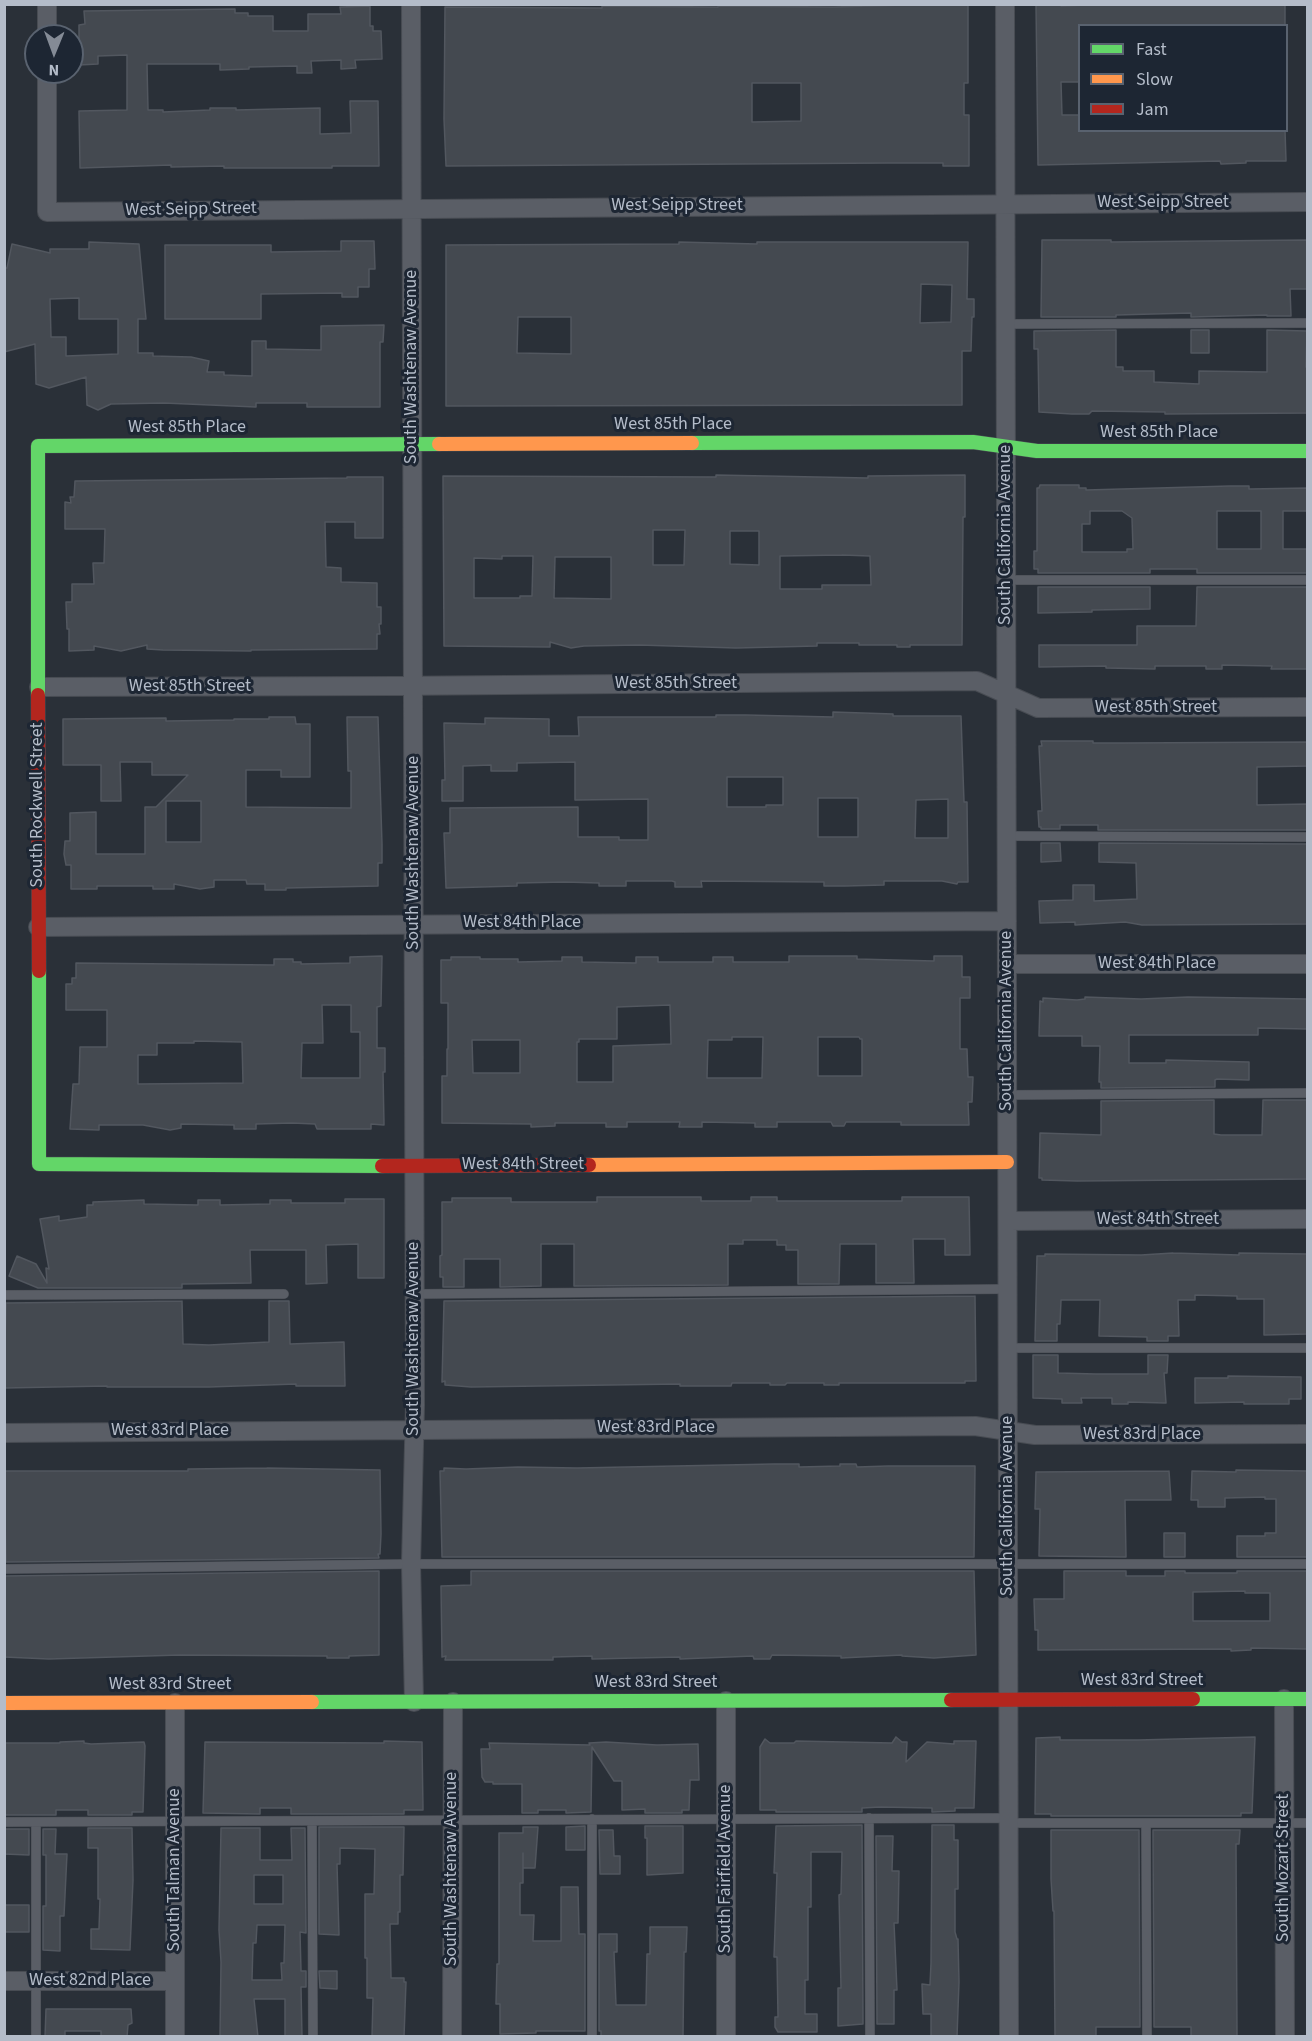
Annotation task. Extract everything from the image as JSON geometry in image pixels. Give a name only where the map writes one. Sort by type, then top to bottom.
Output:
[{"type":"street","points":[[47,4],[47,24]]},
{"type":"street","name":"South Washtenaw Avenue","points":[[411,4],[415,1166],[411,1564],[414,1702]]},
{"type":"street","name":"South California Avenue","points":[[1005,4],[1009,2037]]},
{"type":"street","name":"West Seipp Street","points":[[47,84],[47,212],[1308,202]]},
{"type":"street","name":"West 85th Place","points":[[38,446],[973,442],[1037,451],[1308,451]]},
{"type":"street","name":"South Rockwell Street","points":[[38,446],[39,1164]]},
{"type":"street","name":"West 85th Street","points":[[39,687],[977,681],[1006,696],[1038,708],[1308,707]]},
{"type":"street","name":"West 84th Place","points":[[38,927],[1007,921]]},
{"type":"street","name":"West 84th Place","points":[[1007,964],[1308,964]]},
{"type":"street","name":"West 84th Street","points":[[39,1164],[415,1166],[1007,1162]]},
{"type":"street","name":"West 84th Street","points":[[1008,1221],[1308,1219]]},
{"type":"street","name":"West 83rd Place","points":[[4,1433],[975,1426],[1035,1435],[1308,1434]]},
{"type":"street","name":"South Mozart Street","points":[[1284,1699],[1285,2037]]},
{"type":"street","name":"West 83rd Street","points":[[4,1703],[1308,1699]]},
{"type":"street","name":"South Fairfield Avenue","points":[[726,1701],[726,2037]]},
{"type":"street","name":"South Washtenaw Avenue","points":[[452,2037],[453,1702]]},
{"type":"street","name":"South Talman Avenue","points":[[175,1703],[175,2037]]},
{"type":"street","name":"West 82nd Place","points":[[4,1981],[175,1981]]},
{"type":"lane","points":[[1006,324],[1308,323]]},
{"type":"lane","points":[[1006,580],[1308,579]]},
{"type":"lane","points":[[1007,836],[1308,837]]},
{"type":"lane","points":[[1007,1095],[1308,1093]]},
{"type":"lane","points":[[415,1294],[1008,1289]]},
{"type":"lane","points":[[4,1295],[285,1294]]},
{"type":"lane","points":[[1008,1348],[1308,1348]]},
{"type":"lane","points":[[4,1569],[411,1564],[1308,1564]]},
{"type":"lane","points":[[4,1822],[869,1818],[1146,1824],[1308,1823]]},
{"type":"lane","points":[[869,1818],[870,2037]]},
{"type":"lane","points":[[592,1819],[592,2037]]},
{"type":"lane","points":[[312,1821],[313,2037]]},
{"type":"lane","points":[[36,1822],[36,2037]]},
{"type":"lane","points":[[1146,1824],[1147,2037]]},
{"type":"building","points":[[1036,4],[1061,4],[1061,6],[1285,4],[1285,24],[1078,24],[1078,82],[1061,82],[1062,115],[1078,115],[1078,132],[1285,132],[1286,161],[1246,161],[1246,163],[1221,164],[1220,161],[1038,165]]},
{"type":"building","points":[[968,5],[968,83],[964,83],[964,115],[969,115],[969,166],[943,166],[943,163],[888,163],[446,166],[445,7]],"holes":[[[752,83],[801,83],[801,121],[752,122]]]},
{"type":"building","points":[[370,6],[370,26],[373,26],[373,31],[381,31],[382,59],[355,60],[356,68],[341,69],[341,60],[311,61],[312,73],[297,73],[297,66],[220,70],[220,64],[147,64],[148,110],[163,110],[163,112],[210,110],[210,108],[236,108],[236,110],[320,108],[320,134],[351,133],[350,101],[378,101],[379,166],[224,168],[224,166],[171,167],[171,165],[80,168],[79,111],[127,110],[127,55],[98,56],[98,64],[84,65],[84,11],[235,9],[235,13],[248,13],[248,16],[273,16],[273,31],[308,31],[308,14],[341,14],[340,7]]},
{"type":"building","points":[[1042,240],[1111,240],[1111,242],[1307,240],[1307,289],[1290,289],[1291,316],[1191,317],[1191,313],[1116,315],[1116,317],[1041,317]]},
{"type":"building","points":[[341,241],[374,241],[375,269],[369,269],[369,287],[358,287],[358,297],[342,297],[342,293],[261,294],[261,319],[165,319],[165,245],[271,245],[271,252],[341,251]]},
{"type":"building","points":[[89,242],[139,244],[146,319],[138,319],[138,353],[153,353],[153,356],[191,357],[209,361],[207,372],[252,376],[252,341],[266,341],[266,349],[321,350],[321,326],[384,325],[383,342],[380,342],[380,407],[307,407],[307,403],[256,403],[256,407],[164,403],[111,404],[98,410],[87,405],[86,377],[49,388],[36,384],[35,344],[4,352],[4,268],[7,268],[12,244],[50,253],[50,249],[89,249]],"holes":[[[79,298],[79,319],[118,319],[118,354],[66,356],[66,337],[51,337],[50,299]]]},
{"type":"building","points":[[679,242],[757,244],[757,242],[968,242],[967,299],[974,299],[974,317],[972,317],[971,351],[962,351],[962,405],[446,406],[446,245],[679,244]],"holes":[[[921,284],[952,285],[951,322],[920,323]],[[518,317],[571,317],[571,354],[517,353]]]},
{"type":"building","points":[[1116,330],[1116,367],[1123,367],[1123,371],[1154,371],[1154,382],[1199,384],[1199,371],[1267,372],[1267,330],[1307,331],[1308,413],[1165,414],[1165,412],[1092,411],[1089,414],[1072,414],[1039,412],[1038,349],[1034,349],[1034,331]]},
{"type":"building","points":[[1191,330],[1209,330],[1209,353],[1191,353]]},
{"type":"building","points":[[716,475],[868,478],[868,476],[965,475],[962,645],[897,647],[897,645],[859,645],[859,643],[817,643],[817,646],[736,648],[639,645],[571,648],[550,642],[550,647],[444,646],[443,476],[716,477]],"holes":[[[653,530],[685,530],[684,565],[653,565]],[[730,531],[759,531],[759,565],[730,564]],[[502,556],[533,556],[532,596],[474,598],[474,558],[502,559]],[[780,556],[870,556],[871,585],[822,585],[822,589],[780,589]],[[555,557],[611,557],[611,599],[554,598]]]},
{"type":"building","points":[[383,477],[383,538],[355,538],[355,522],[325,522],[326,567],[341,568],[341,582],[377,583],[377,607],[381,607],[381,624],[379,624],[380,634],[377,634],[377,649],[163,650],[147,649],[147,645],[121,651],[94,646],[94,650],[69,651],[66,602],[72,602],[72,584],[94,584],[93,563],[104,563],[105,529],[65,529],[65,502],[71,503],[70,497],[74,497],[75,481]]},
{"type":"building","points":[[1040,485],[1079,485],[1079,488],[1086,488],[1086,490],[1230,486],[1249,486],[1249,489],[1308,488],[1308,511],[1283,511],[1283,549],[1308,549],[1308,573],[1197,573],[1197,569],[1150,569],[1150,573],[1038,573],[1038,569],[1034,569],[1034,551],[1037,551],[1037,488]],"holes":[[[1090,511],[1122,511],[1132,518],[1133,549],[1127,549],[1127,552],[1082,552],[1082,524],[1090,524]],[[1217,511],[1261,511],[1261,549],[1217,549]]]},
{"type":"building","points":[[1038,587],[1150,587],[1150,609],[1038,613]]},
{"type":"building","points":[[1197,587],[1308,587],[1308,669],[1222,665],[1222,669],[1206,669],[1206,666],[1155,666],[1155,669],[1106,668],[1106,666],[1039,667],[1039,645],[1137,645],[1137,626],[1196,626]]},
{"type":"building","points":[[833,712],[893,714],[893,716],[961,716],[964,802],[967,802],[968,882],[957,884],[942,881],[884,881],[884,885],[824,886],[824,882],[701,881],[702,887],[675,887],[675,882],[672,881],[626,881],[626,886],[565,882],[446,888],[444,833],[450,833],[450,808],[578,807],[578,837],[648,840],[648,799],[575,800],[575,762],[517,763],[517,771],[491,771],[491,765],[463,766],[463,801],[442,801],[442,780],[445,780],[444,723],[485,724],[485,718],[549,719],[549,736],[579,736],[578,717],[746,715],[833,717]],"holes":[[[727,777],[783,777],[783,805],[727,807]],[[818,798],[858,798],[858,837],[818,837]],[[948,799],[948,838],[915,838],[916,800]]]},
{"type":"building","points":[[269,717],[295,717],[296,724],[310,724],[310,777],[281,777],[281,770],[246,770],[246,807],[351,808],[347,717],[378,717],[382,863],[378,863],[378,886],[265,890],[265,884],[247,884],[246,880],[214,880],[214,887],[200,889],[174,884],[174,889],[153,889],[153,886],[97,886],[97,889],[71,889],[71,865],[66,865],[64,854],[65,841],[70,841],[70,813],[96,812],[96,854],[145,854],[145,807],[156,807],[188,775],[152,775],[152,762],[120,762],[121,801],[101,801],[101,765],[63,765],[63,719],[166,718],[166,721],[269,719]],"holes":[[[166,801],[201,801],[201,842],[166,842]]]},
{"type":"building","points":[[1041,741],[1093,741],[1093,743],[1308,742],[1308,766],[1257,767],[1257,805],[1308,804],[1308,830],[1098,830],[1098,825],[1060,825],[1060,829],[1041,829],[1038,811],[1042,811],[1039,746],[1042,746]]},
{"type":"building","points":[[1041,843],[1060,843],[1061,861],[1041,862]]},
{"type":"building","points":[[1099,843],[1308,844],[1308,924],[1142,925],[1125,922],[1075,925],[1075,922],[1040,923],[1039,901],[1073,900],[1073,885],[1094,885],[1094,901],[1137,899],[1136,863],[1099,862]]},
{"type":"building","points":[[382,956],[381,1006],[377,1007],[377,1048],[385,1048],[384,1125],[371,1124],[371,1129],[317,1129],[315,1124],[292,1123],[256,1124],[256,1129],[234,1129],[234,1125],[181,1124],[181,1128],[170,1130],[143,1125],[99,1125],[99,1130],[70,1129],[73,1084],[79,1084],[80,1047],[107,1047],[107,1010],[66,1010],[66,984],[72,984],[72,978],[76,978],[76,963],[274,965],[274,959],[293,959],[293,962],[301,962],[301,964],[350,963],[350,957]],"holes":[[[322,1005],[351,1005],[351,1032],[360,1032],[360,1078],[301,1078],[302,1043],[323,1043]],[[194,1041],[242,1042],[243,1083],[138,1084],[138,1055],[157,1055],[157,1043],[194,1043]]]},
{"type":"building","points":[[789,956],[857,956],[857,959],[934,961],[934,956],[962,956],[962,977],[970,977],[970,998],[960,998],[960,1049],[967,1049],[968,1077],[973,1077],[972,1102],[968,1102],[969,1125],[846,1122],[844,1126],[833,1126],[831,1122],[777,1122],[777,1127],[755,1127],[755,1123],[702,1122],[702,1127],[679,1127],[680,1122],[627,1122],[627,1127],[606,1127],[606,1123],[555,1123],[555,1126],[531,1127],[531,1124],[442,1123],[442,1076],[447,1076],[448,1003],[441,1003],[441,960],[451,960],[451,957],[480,957],[480,959],[518,959],[518,962],[562,961],[562,957],[582,957],[582,962],[636,963],[636,957],[658,957],[658,962],[713,962],[713,957],[733,957],[733,962],[789,962]],"holes":[[[670,1005],[671,1044],[613,1046],[613,1082],[577,1082],[577,1042],[579,1039],[617,1039],[617,1007]],[[732,1037],[763,1037],[762,1078],[707,1078],[708,1040],[732,1040]],[[818,1037],[859,1037],[862,1039],[862,1076],[818,1076]],[[472,1040],[520,1040],[520,1073],[473,1073]]]},
{"type":"building","points":[[1085,997],[1308,999],[1308,1029],[1258,1028],[1258,1035],[1129,1035],[1129,1063],[1166,1063],[1166,1060],[1249,1062],[1249,1080],[1217,1079],[1215,1087],[1101,1088],[1101,1082],[1099,1082],[1100,1046],[1082,1046],[1082,1036],[1039,1036],[1040,1001],[1043,1002],[1043,998],[1077,1000],[1085,999]]},
{"type":"building","points":[[1214,1100],[1214,1134],[1262,1135],[1263,1100],[1308,1100],[1308,1179],[1077,1181],[1039,1178],[1040,1133],[1101,1135],[1101,1101]]},
{"type":"building","points":[[597,1197],[701,1197],[701,1201],[751,1201],[751,1197],[777,1197],[777,1201],[902,1201],[902,1197],[969,1197],[970,1255],[945,1255],[945,1239],[913,1239],[914,1283],[876,1283],[876,1244],[840,1244],[839,1284],[798,1284],[798,1250],[786,1250],[786,1245],[777,1245],[777,1240],[743,1240],[743,1244],[728,1244],[728,1285],[574,1286],[574,1244],[541,1244],[541,1286],[500,1287],[500,1259],[464,1259],[464,1287],[443,1287],[443,1277],[440,1277],[442,1202],[452,1202],[452,1198],[511,1198],[511,1202],[597,1202]]},
{"type":"building","points":[[345,1199],[384,1199],[384,1278],[358,1278],[358,1244],[326,1245],[327,1283],[306,1284],[306,1250],[250,1250],[251,1283],[182,1284],[182,1288],[38,1288],[9,1276],[17,1256],[36,1264],[47,1283],[46,1268],[49,1269],[40,1219],[59,1216],[59,1221],[87,1217],[87,1205],[93,1205],[93,1202],[144,1200],[144,1204],[198,1205],[198,1200],[220,1200],[220,1205],[270,1204],[270,1200],[291,1200],[291,1203],[345,1203]]},
{"type":"building","points":[[1045,1254],[1308,1254],[1308,1334],[1264,1335],[1264,1299],[1195,1295],[1195,1300],[1178,1300],[1179,1336],[1168,1336],[1168,1341],[1147,1341],[1147,1337],[1099,1336],[1100,1300],[1061,1300],[1057,1341],[1035,1341],[1037,1256],[1045,1256]]},
{"type":"building","points":[[975,1296],[976,1381],[965,1381],[965,1383],[824,1385],[824,1383],[787,1383],[770,1385],[770,1383],[732,1383],[731,1386],[680,1386],[680,1384],[471,1387],[445,1385],[445,1381],[442,1382],[444,1301]]},
{"type":"building","points":[[182,1301],[183,1344],[209,1345],[269,1342],[269,1301],[289,1301],[290,1344],[344,1342],[345,1386],[296,1386],[296,1384],[209,1387],[4,1388],[6,1303]]},
{"type":"building","points":[[1033,1355],[1058,1355],[1058,1373],[1148,1374],[1148,1355],[1168,1355],[1167,1373],[1164,1373],[1166,1403],[1112,1404],[1112,1398],[1081,1398],[1082,1403],[1062,1403],[1062,1399],[1033,1398]]},
{"type":"building","points":[[1228,1376],[1301,1377],[1301,1399],[1289,1399],[1289,1404],[1195,1403],[1195,1378],[1228,1378]]},
{"type":"building","points":[[799,1464],[799,1467],[840,1466],[840,1464],[856,1464],[857,1467],[975,1466],[974,1557],[442,1557],[440,1471],[444,1471],[444,1468]]},
{"type":"building","points":[[188,1469],[380,1470],[379,1558],[6,1562],[4,1471],[188,1471]]},
{"type":"building","points":[[1236,1470],[1308,1471],[1308,1557],[1237,1557],[1237,1536],[1265,1536],[1265,1533],[1276,1533],[1276,1499],[1225,1498],[1225,1507],[1198,1507],[1198,1500],[1191,1500],[1192,1471],[1236,1472]]},
{"type":"building","points":[[1169,1471],[1171,1500],[1125,1500],[1126,1557],[1039,1556],[1040,1509],[1035,1509],[1036,1472]]},
{"type":"building","points":[[1164,1533],[1185,1533],[1185,1557],[1164,1557]]},
{"type":"building","points":[[379,1571],[379,1655],[349,1656],[349,1658],[180,1655],[49,1659],[4,1657],[4,1576]]},
{"type":"building","points":[[471,1571],[974,1571],[976,1655],[934,1658],[902,1655],[841,1658],[841,1656],[772,1655],[770,1659],[754,1659],[753,1656],[592,1659],[592,1656],[553,1657],[553,1660],[445,1660],[446,1656],[442,1657],[441,1586],[471,1585]]},
{"type":"building","points":[[1064,1571],[1126,1571],[1126,1576],[1165,1576],[1165,1571],[1237,1573],[1237,1571],[1308,1571],[1308,1649],[1038,1650],[1034,1599],[1064,1599]],"holes":[[[1245,1591],[1245,1593],[1270,1593],[1270,1621],[1193,1621],[1193,1592]]]},
{"type":"building","points":[[896,1737],[902,1742],[907,1742],[906,1762],[927,1742],[954,1744],[954,1741],[976,1741],[974,1808],[955,1808],[955,1811],[932,1812],[932,1808],[880,1807],[862,1808],[862,1812],[760,1810],[760,1747],[765,1739],[770,1743],[794,1743],[796,1741],[892,1743]]},
{"type":"building","points":[[1060,1737],[1060,1740],[1138,1740],[1255,1737],[1252,1813],[1241,1813],[1241,1816],[1051,1816],[1051,1814],[1035,1814],[1036,1738]]},
{"type":"building","points":[[84,1741],[84,1743],[91,1744],[144,1742],[143,1812],[132,1812],[132,1815],[88,1815],[88,1810],[56,1810],[56,1815],[4,1815],[4,1743]]},
{"type":"building","points":[[384,1741],[422,1742],[423,1810],[404,1810],[404,1814],[291,1814],[291,1808],[260,1808],[260,1814],[203,1813],[205,1742],[384,1743]]},
{"type":"building","points":[[489,1743],[590,1745],[589,1743],[657,1745],[698,1744],[699,1780],[690,1780],[689,1810],[682,1810],[682,1813],[645,1813],[645,1809],[622,1810],[622,1781],[614,1781],[592,1747],[591,1812],[566,1813],[566,1810],[538,1810],[538,1813],[522,1813],[522,1784],[493,1784],[493,1782],[485,1782],[482,1777],[481,1749],[490,1749]]},
{"type":"building","points":[[862,1825],[863,2024],[838,2026],[838,1988],[841,1988],[839,1895],[841,1894],[842,1852],[811,1852],[811,1907],[808,1907],[808,1980],[805,1980],[805,2014],[817,2014],[817,2032],[778,2032],[775,2027],[775,2017],[778,2017],[777,1957],[774,1957],[776,1826]]},
{"type":"building","points":[[932,1825],[954,1825],[954,1840],[958,1840],[958,1889],[955,1889],[955,1932],[958,1939],[959,1982],[957,2037],[931,2037],[931,2014],[923,2014],[922,1984],[930,1985]]},
{"type":"building","points":[[585,1826],[585,1850],[566,1850],[566,1827]]},
{"type":"building","points":[[645,1826],[683,1826],[683,1873],[647,1875]]},
{"type":"building","points":[[319,1827],[404,1827],[400,1912],[398,1912],[398,1924],[390,1924],[391,1978],[404,1978],[406,1982],[404,2037],[372,2037],[373,1998],[367,1998],[367,1958],[365,1958],[365,1894],[374,1894],[375,1849],[340,1848],[340,1864],[337,1864],[339,1935],[319,1934]]},
{"type":"building","points":[[523,1827],[538,1827],[535,1868],[523,1868],[523,1883],[520,1883],[520,1915],[534,1915],[533,1941],[561,1941],[561,1887],[578,1887],[579,1934],[585,1934],[585,2031],[500,2034],[500,2004],[496,2004],[497,1964],[499,1964],[499,1833],[523,1833]]},
{"type":"building","points":[[88,1828],[132,1828],[133,1880],[130,1950],[91,1949],[91,1929],[99,1929],[100,1899],[98,1899],[98,1848],[88,1848]]},
{"type":"building","points":[[221,1828],[260,1828],[260,1860],[292,1860],[291,1828],[305,1828],[306,1933],[300,1932],[301,1971],[306,1971],[306,1987],[301,1987],[302,2037],[285,2037],[285,1999],[254,1999],[258,2037],[220,2037]],"holes":[[[254,1875],[283,1875],[283,1904],[254,1904]],[[257,1925],[285,1925],[284,1963],[281,1963],[282,1980],[252,1980],[253,1943],[256,1943]]]},
{"type":"building","points":[[4,1829],[29,1829],[29,1855],[4,1854]]},
{"type":"building","points":[[43,1829],[56,1829],[55,1854],[67,1854],[64,1916],[60,1916],[60,1951],[43,1950],[46,1855],[43,1855]]},
{"type":"building","points":[[599,1830],[613,1830],[614,1856],[620,1856],[620,1874],[600,1874]]},
{"type":"building","points":[[1051,1830],[1139,1830],[1140,2027],[1096,2027],[1096,2037],[1055,2037]]},
{"type":"building","points":[[1153,1830],[1240,1830],[1239,1844],[1236,1844],[1237,2037],[1191,2037],[1191,2027],[1154,2027]]},
{"type":"building","points":[[876,1836],[893,1836],[892,1871],[899,1871],[898,1923],[894,1923],[897,1990],[894,1990],[894,2024],[877,2024]]},
{"type":"building","points":[[4,1905],[29,1905],[29,1932],[4,1932]]},
{"type":"building","points":[[650,1927],[687,1927],[686,1952],[684,1952],[683,2037],[601,2037],[601,2031],[599,2031],[599,1934],[617,1934],[617,1952],[614,1952],[616,2005],[646,2005]]},
{"type":"building","points":[[319,1971],[337,1971],[337,1989],[320,1988]]},
{"type":"building","points":[[46,2009],[131,2009],[132,2023],[128,2025],[127,2037],[101,2037],[101,2031],[65,2031],[65,2037],[45,2037]]},
{"type":"traffic: fast","points":[[692,443],[973,442],[1037,451],[1308,451]]},
{"type":"traffic: fast","points":[[38,695],[38,446],[439,444]]},
{"type":"traffic: fast","points":[[39,971],[39,1164],[382,1166]]},
{"type":"traffic: fast","points":[[1193,1699],[1308,1699]]},
{"type":"traffic: fast","points":[[312,1702],[951,1700]]},
{"type":"traffic: slow","points":[[439,444],[692,443]]},
{"type":"traffic: slow","points":[[589,1165],[1007,1162]]},
{"type":"traffic: slow","points":[[4,1703],[312,1702]]},
{"type":"traffic: jam","points":[[38,695],[39,971]]},
{"type":"traffic: jam","points":[[382,1166],[589,1165]]},
{"type":"traffic: jam","points":[[951,1700],[1193,1699]]}]
